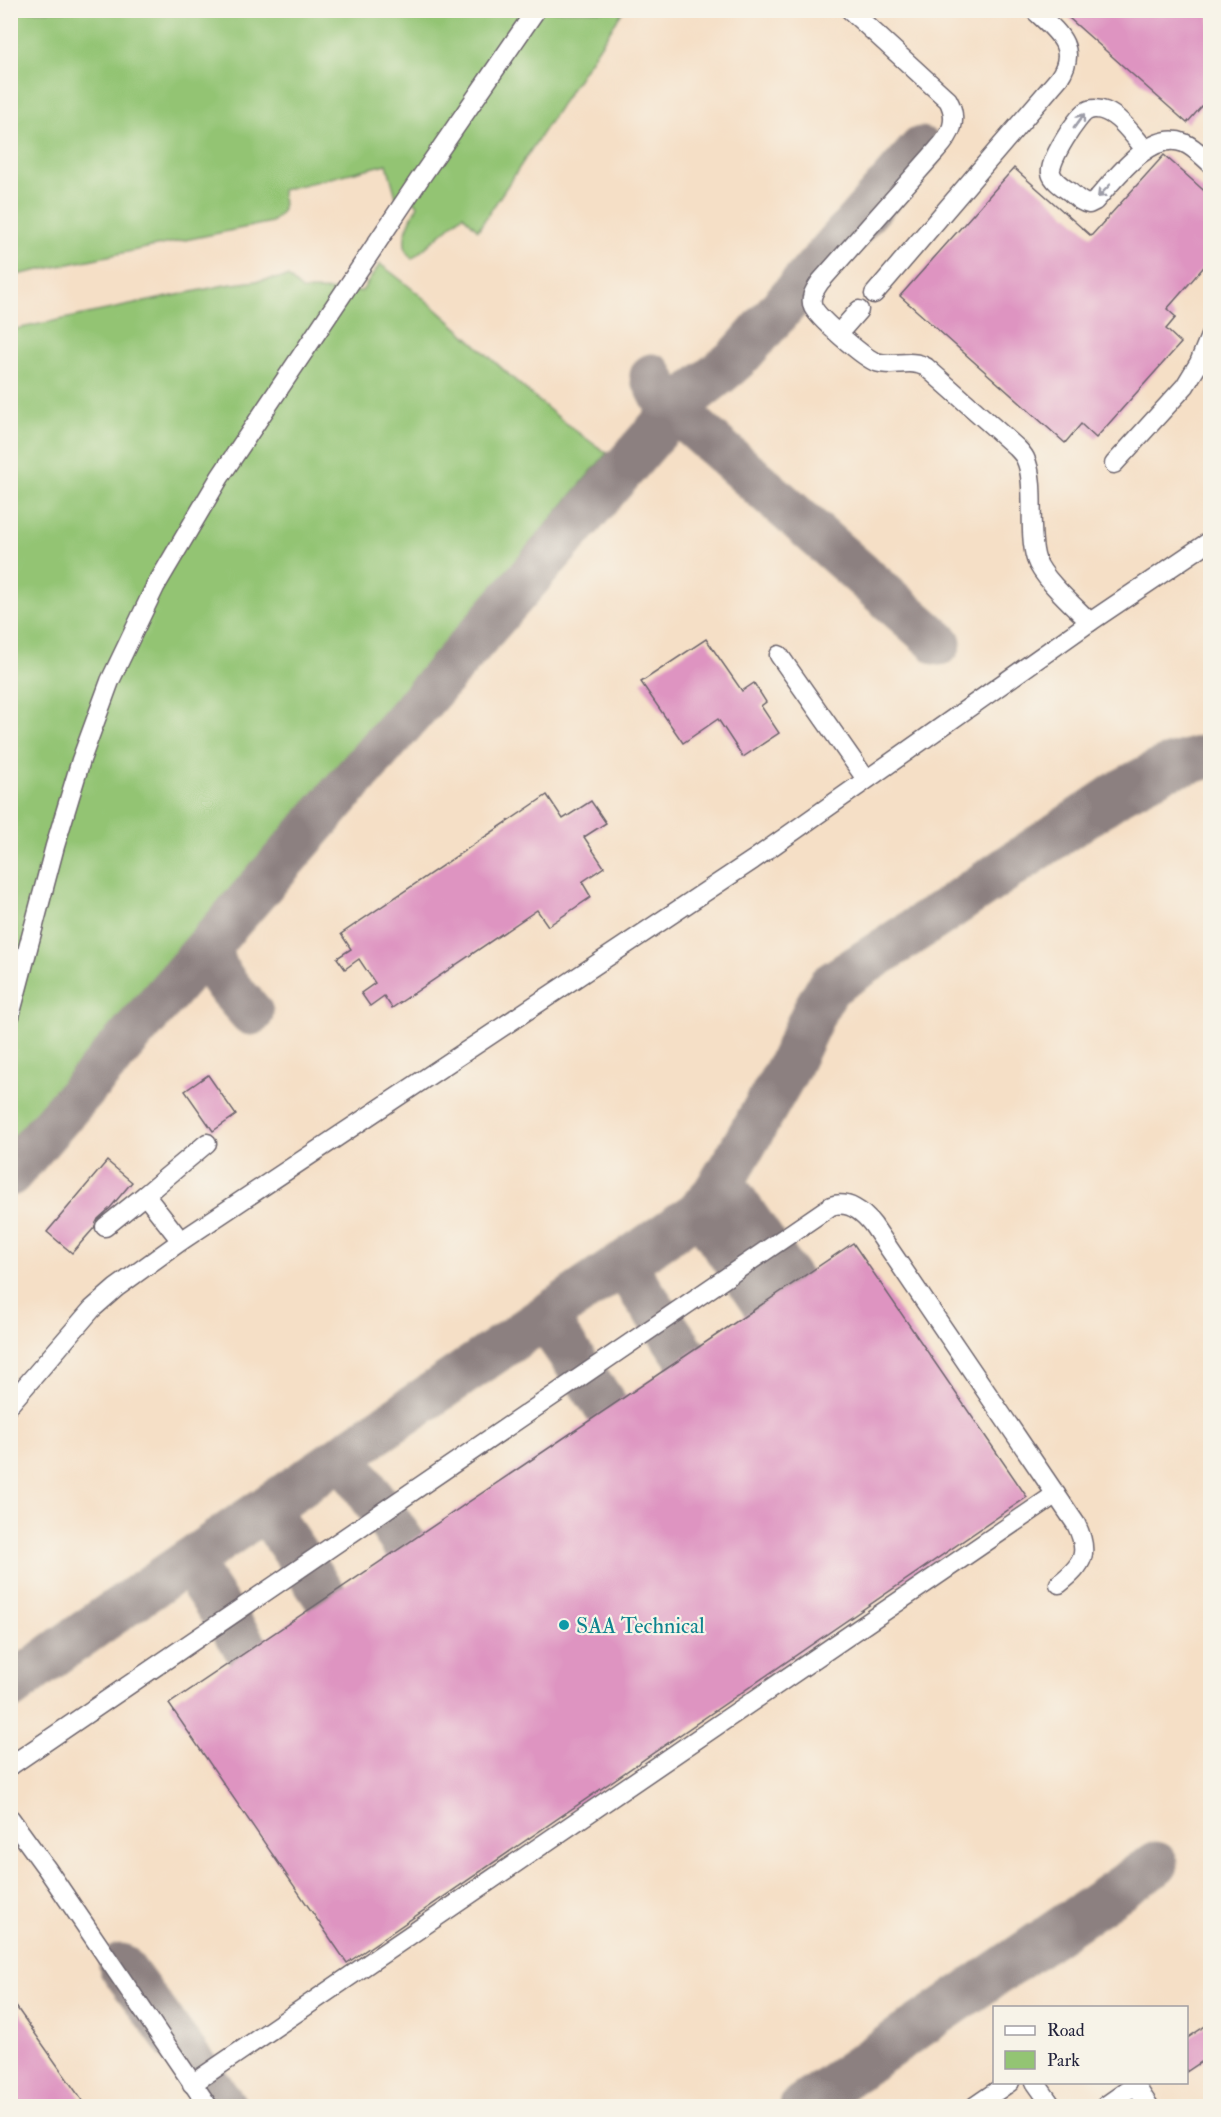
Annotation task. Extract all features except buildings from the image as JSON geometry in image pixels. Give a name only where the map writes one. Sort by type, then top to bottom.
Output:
[{"type":"lane","points":[[10,1016],[54,846],[81,760],[110,681],[155,587],[220,477],[536,10]]},
{"type":"lane","points":[[850,10],[948,100],[954,115],[954,124],[943,144],[815,290],[812,298],[813,308],[860,353],[878,363],[912,362],[926,368],[1016,447],[1025,458],[1030,480],[1031,524],[1036,561],[1045,575],[1090,622]]},
{"type":"lane","points":[[874,294],[1066,67],[1068,50],[1060,35],[1034,10]]},
{"type":"lane","points":[[1145,149],[1111,113],[1090,109],[1082,114],[1057,153],[1051,174],[1082,202],[1089,204],[1095,201],[1145,149],[1168,141],[1181,142],[1210,163]]},
{"type":"lane","points":[[839,333],[859,310]]},
{"type":"lane","points":[[1113,464],[1185,386],[1199,363],[1210,336]]},
{"type":"lane","points":[[10,1404],[92,1309],[116,1288],[181,1241],[753,860],[1090,622],[1210,541]]},
{"type":"lane","points":[[779,655],[866,779]]},
{"type":"lane","points":[[105,1227],[207,1143]]},
{"type":"lane","points":[[146,1195],[181,1241]]},
{"type":"lane","points":[[10,1766],[837,1203],[856,1209],[873,1225],[1076,1524],[1083,1538],[1085,1555],[1078,1567],[1059,1584]]},
{"type":"lane","points":[[192,2084],[1056,1494]]},
{"type":"lane","points":[[10,1818],[208,2106]]},
{"type":"lane","points":[[975,2106],[1007,2084]]},
{"type":"lane","points":[[1036,2084],[1052,2106]]},
{"type":"lane","points":[[1105,2106],[1135,2085],[1149,2106]]},
{"type":"green space","points":[[11,11],[623,11],[478,230],[463,215],[412,259],[407,253],[405,239],[408,225],[418,205],[407,195],[396,197],[387,164],[282,190],[283,210],[272,222],[11,276]]},
{"type":"green space","points":[[380,264],[438,310],[548,409],[607,453],[219,908],[11,1145],[11,330],[225,285],[288,277],[302,290],[362,291]]},
{"type":"taxiway","points":[[10,1174],[675,410],[741,354],[921,149]]},
{"type":"taxiway","points":[[652,376],[662,396],[675,410],[939,643]]},
{"type":"taxiway","points":[[10,1688],[113,1613],[697,1213],[714,1194],[736,1159],[787,1070],[829,986],[1122,791],[1166,768],[1210,756]]},
{"type":"taxiway","points":[[214,940],[212,950],[217,970],[251,1013]]},
{"type":"taxiway","points":[[722,1182],[792,1283]]},
{"type":"taxiway","points":[[700,1210],[763,1303]]},
{"type":"taxiway","points":[[623,1265],[686,1356]]},
{"type":"taxiway","points":[[545,1318],[607,1408]]},
{"type":"taxiway","points":[[344,1457],[405,1545]]},
{"type":"taxiway","points":[[266,1509],[326,1598]]},
{"type":"taxiway","points":[[188,1562],[248,1651]]},
{"type":"taxiway","points":[[802,2106],[1156,1864]]},
{"type":"taxiway","points":[[121,1966],[224,2106]]},
{"type":"place","name":"SAA Technical","points":[[564,1625]]}]
